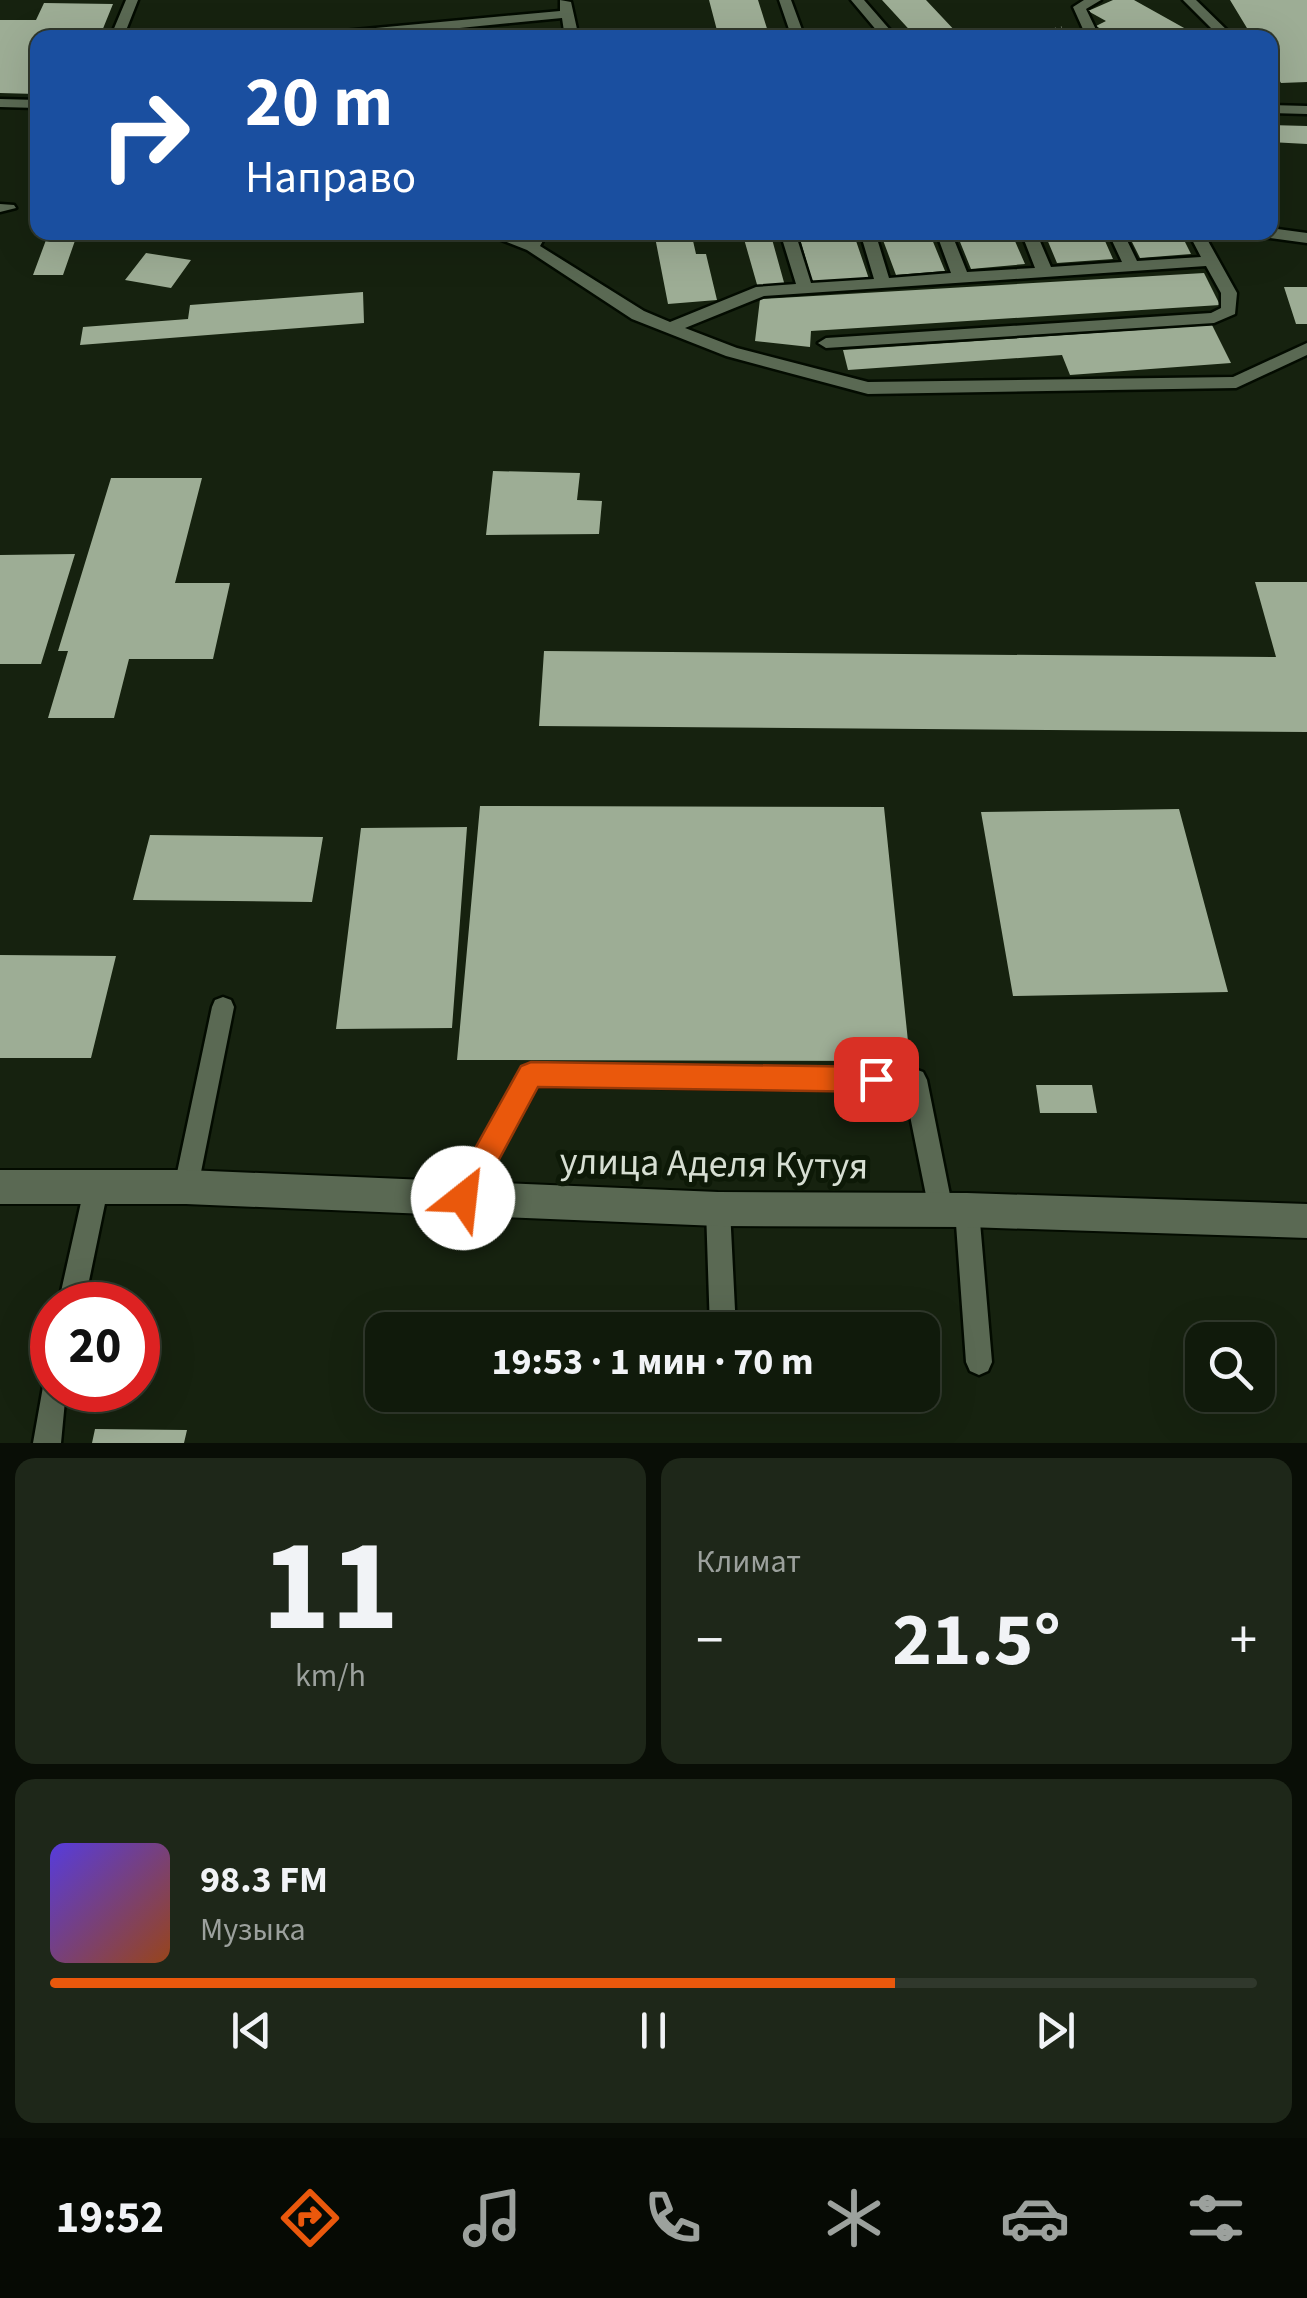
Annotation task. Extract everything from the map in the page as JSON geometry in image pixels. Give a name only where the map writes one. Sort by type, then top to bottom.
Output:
[{"type":"street","name":"улица Аделя Кутуя","points":[[0,1187],[186,1187],[718,1209],[954,1210],[1307,1220]]},
{"type":"lane","points":[[119,30],[132,0]]},
{"type":"lane","points":[[786,0],[796,30]]},
{"type":"lane","points":[[857,0],[884,30]]},
{"type":"lane","points":[[1089,30],[1078,8],[1094,0]]},
{"type":"lane","points":[[1190,0],[1222,30]]},
{"type":"lane","points":[[433,30],[470,17],[566,7]]},
{"type":"lane","points":[[0,103],[30,104]]},
{"type":"lane","points":[[1278,109],[1307,110]]},
{"type":"lane","points":[[1278,234],[1307,238]]},
{"type":"lane","points":[[537,240],[638,315],[732,352],[868,388],[1236,382],[1307,348]]},
{"type":"lane","points":[[790,240],[805,288]]},
{"type":"lane","points":[[869,240],[884,283]]},
{"type":"lane","points":[[946,240],[961,278]]},
{"type":"lane","points":[[1031,240],[1045,272]]},
{"type":"lane","points":[[1119,240],[1132,266]]},
{"type":"lane","points":[[826,343],[1214,318],[1229,310],[1229,293],[1199,240]]},
{"type":"lane","points":[[670,328],[762,292],[1210,261]]},
{"type":"lane","points":[[186,1187],[223,1006]]},
{"type":"lane","points":[[463,1198],[531,1074],[915,1080],[954,1210],[979,1362]]},
{"type":"lane","points":[[76,1282],[96,1189]]},
{"type":"lane","points":[[718,1209],[722,1312]]},
{"type":"lane","points":[[47,1443],[51,1412]]},
{"type":"building","points":[[709,0],[758,0],[767,30],[717,30]]},
{"type":"building","points":[[882,0],[926,0],[954,30],[910,30]]},
{"type":"building","points":[[1113,0],[1134,0],[1188,30],[1103,30],[1096,26],[1106,21],[1088,11]]},
{"type":"building","points":[[1230,0],[1307,0],[1307,82],[1281,83],[1278,78],[1278,30],[1248,30]]},
{"type":"building","points":[[44,3],[113,4],[102,30],[30,30],[30,94],[0,93],[0,20],[36,20]]},
{"type":"building","points":[[1278,125],[1307,126],[1307,144],[1278,142]]},
{"type":"building","points":[[46,240],[75,240],[63,275],[33,275]]},
{"type":"building","points":[[656,240],[693,240],[696,254],[706,254],[717,300],[668,304]]},
{"type":"building","points":[[744,240],[772,240],[785,286],[758,288]]},
{"type":"building","points":[[800,240],[856,240],[869,279],[813,284]]},
{"type":"building","points":[[883,240],[932,240],[945,271],[896,275]]},
{"type":"building","points":[[959,240],[1014,240],[1025,264],[971,269]]},
{"type":"building","points":[[1047,240],[1105,240],[1113,259],[1057,263]]},
{"type":"building","points":[[1131,240],[1184,240],[1191,254],[1140,258]]},
{"type":"building","points":[[146,253],[191,260],[171,288],[125,280]]},
{"type":"building","points":[[1204,273],[1220,305],[811,331],[810,347],[755,341],[760,299]]},
{"type":"building","points":[[1284,287],[1307,287],[1307,324],[1296,324]]},
{"type":"building","points":[[363,292],[364,323],[80,345],[83,327],[188,319],[190,305]]},
{"type":"building","points":[[1212,325],[1231,363],[1070,375],[1062,355],[848,370],[843,350]]},
{"type":"building","points":[[493,471],[580,473],[577,500],[602,501],[599,534],[486,535]]},
{"type":"building","points":[[111,478],[202,478],[175,583],[230,583],[213,659],[129,659],[114,718],[48,718],[68,651],[58,651]]},
{"type":"building","points":[[75,554],[41,664],[0,664],[0,555]]},
{"type":"building","points":[[1255,582],[1307,582],[1307,732],[539,726],[544,651],[1276,657]]},
{"type":"building","points":[[480,806],[884,807],[910,1061],[457,1060]]},
{"type":"building","points":[[1179,809],[1228,992],[1013,996],[981,812]]},
{"type":"building","points":[[467,827],[452,1028],[336,1029],[361,828]]},
{"type":"building","points":[[150,835],[323,837],[312,902],[133,900]]},
{"type":"building","points":[[0,955],[116,956],[91,1058],[0,1058]]},
{"type":"building","points":[[1036,1085],[1092,1085],[1097,1113],[1040,1113]]},
{"type":"building","points":[[95,1429],[187,1430],[184,1443],[92,1443]]},
{"type":"route","points":[[463,1198],[531,1074],[876,1079]]}]
